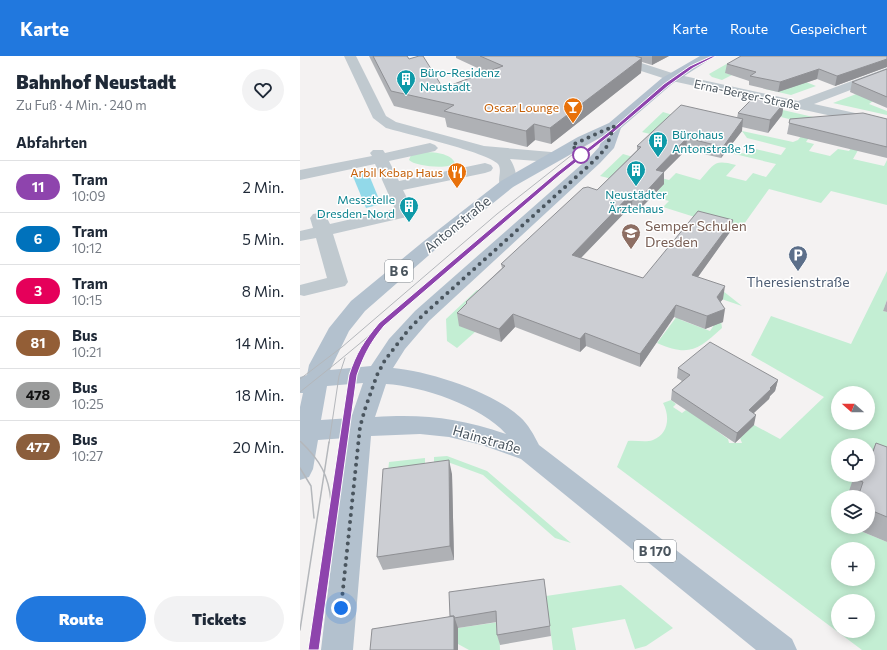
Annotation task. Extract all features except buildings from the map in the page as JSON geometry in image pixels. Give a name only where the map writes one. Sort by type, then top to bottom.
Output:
[{"type":"main road","name":"Antonstraße","points":[[300,469],[309,382],[340,328],[358,306],[430,245],[507,184],[551,157],[614,126],[672,78],[709,56]]},
{"type":"main road","points":[[337,650],[360,427],[377,375],[397,344],[422,316],[595,160],[606,148],[614,126]]},
{"type":"main road","name":"B 170","points":[[309,382],[377,375]]},
{"type":"main road","name":"Hainstraße","points":[[377,375],[422,381],[454,391],[478,402],[514,426],[530,452]]},
{"type":"main road","name":"Hainstraße","points":[[360,427],[438,426],[461,430],[530,452]]},
{"type":"main road","name":"B 170","points":[[304,431],[360,427]]},
{"type":"main road","name":"B 170","points":[[530,452],[781,650]]},
{"type":"street","points":[[350,56],[380,118],[390,126],[483,150],[508,154],[551,157]]},
{"type":"street","name":"Erna-Berger-Straße","points":[[608,56],[672,78],[887,124]]},
{"type":"street","points":[[799,105],[887,72]]},
{"type":"street","points":[[300,175],[379,156],[430,148]]},
{"type":"street","points":[[483,150],[503,160],[506,164],[509,172],[507,184]]},
{"type":"street","points":[[300,236],[321,224],[405,212],[379,156]]},
{"type":"street","points":[[393,186],[485,168]]},
{"type":"street","points":[[304,290],[338,282],[321,224]]},
{"type":"green space","points":[[730,62],[726,73],[732,75],[722,80],[712,77],[709,74]]},
{"type":"green space","points":[[806,82],[816,86],[791,95],[765,89],[772,85]]},
{"type":"green space","points":[[887,82],[869,104],[887,111],[887,115],[833,103]]},
{"type":"green space","points":[[757,104],[822,119],[806,142],[814,144],[809,151],[830,156],[838,149],[849,151],[851,148],[861,145],[853,159],[884,166],[887,160],[887,205],[831,191],[821,203],[769,189],[739,231],[663,207],[669,201],[654,197],[663,184],[616,180],[600,176],[623,154],[640,159],[638,172],[669,180],[676,173],[700,180],[715,164],[718,163],[736,165],[726,176],[746,181],[753,173],[766,177],[776,164],[726,152],[728,150],[746,154],[751,148],[781,155],[786,148],[747,138],[742,131],[793,142],[798,140],[808,127],[793,120],[781,117],[782,115]]},
{"type":"green space","points":[[663,112],[676,116],[666,138],[642,132]]},
{"type":"green space","points":[[423,152],[446,155],[455,163],[452,165],[439,167],[417,164],[409,160],[411,155]]},
{"type":"green space","points":[[887,271],[887,300],[883,311],[887,312],[887,473],[875,468],[875,438],[831,438],[831,482],[856,482],[850,490],[831,490],[831,534],[868,534],[887,542],[887,650],[862,650],[846,638],[875,638],[875,594],[831,594],[831,627],[617,467],[628,441],[650,441],[662,434],[667,424],[667,413],[663,403],[671,400],[676,404],[673,407],[682,413],[686,410],[692,413],[728,439],[729,443],[742,443],[740,438],[754,425],[780,439],[824,397],[751,355],[771,316],[851,344]]},
{"type":"green space","points":[[701,284],[723,291],[742,306],[701,292],[681,320],[710,331],[714,325],[721,321],[722,328],[706,342],[692,349],[677,350],[657,343]]},
{"type":"green space","points":[[477,290],[491,295],[475,332],[457,348],[447,341],[446,319]]},
{"type":"green space","points":[[447,456],[487,471],[571,543],[555,538],[483,475],[445,461],[434,466],[434,457]]},
{"type":"green space","points":[[425,458],[425,467],[388,472],[389,462]]},
{"type":"green space","points":[[621,585],[673,628],[646,646],[635,649],[625,619],[572,628],[576,650],[553,650],[546,596]]},
{"type":"green space","points":[[499,622],[500,650],[469,650],[458,644],[458,628]]},
{"type":"water","points":[[367,170],[381,204],[366,208],[352,174]]},
{"type":"tram line","points":[[300,392],[338,362],[523,204],[654,96],[683,74],[714,56]]},
{"type":"tram line","name":"11","points":[[314,650],[337,491],[344,428],[353,375],[360,353],[367,342],[382,324],[401,307],[650,98],[692,67],[714,56]]},
{"type":"tram line","points":[[300,379],[342,347],[497,214],[587,143]]},
{"type":"tram line","points":[[343,443],[350,390],[356,364],[368,341]]},
{"type":"tram line","points":[[329,443],[339,376],[345,358]]},
{"type":"tram line","points":[[300,441],[313,455],[324,473]]},
{"type":"tram line","points":[[324,473],[329,442]]},
{"type":"tram line","points":[[314,650],[343,442]]},
{"type":"tram line","points":[[300,468],[311,486],[314,518]]},
{"type":"tram line","points":[[300,630],[324,473]]},
{"type":"tram line","points":[[324,473],[331,502]]},
{"type":"place","name":"Büro-Residenz Neustadt","points":[[406,96]]},
{"type":"place","name":"Oscar Lounge","points":[[573,124]]},
{"type":"place","name":"Bürohaus Antonstraße 15","points":[[658,158]]},
{"type":"place","name":"Neustädter Ärztehaus","points":[[636,187]]},
{"type":"place","name":"Arbil Kebap Haus","points":[[457,189]]},
{"type":"place","name":"Messstelle Dresden-Nord","points":[[409,223]]},
{"type":"place","name":"Semper Schulen Dresden","points":[[631,250]]},
{"type":"place","name":"Theresienstraße","points":[[798,272]]},
{"type":"route","points":[[341,608],[360,427],[370,391],[377,375],[385,360],[397,344],[422,316],[576,179],[595,160],[606,148],[614,126],[572,145],[581,155]]}]
